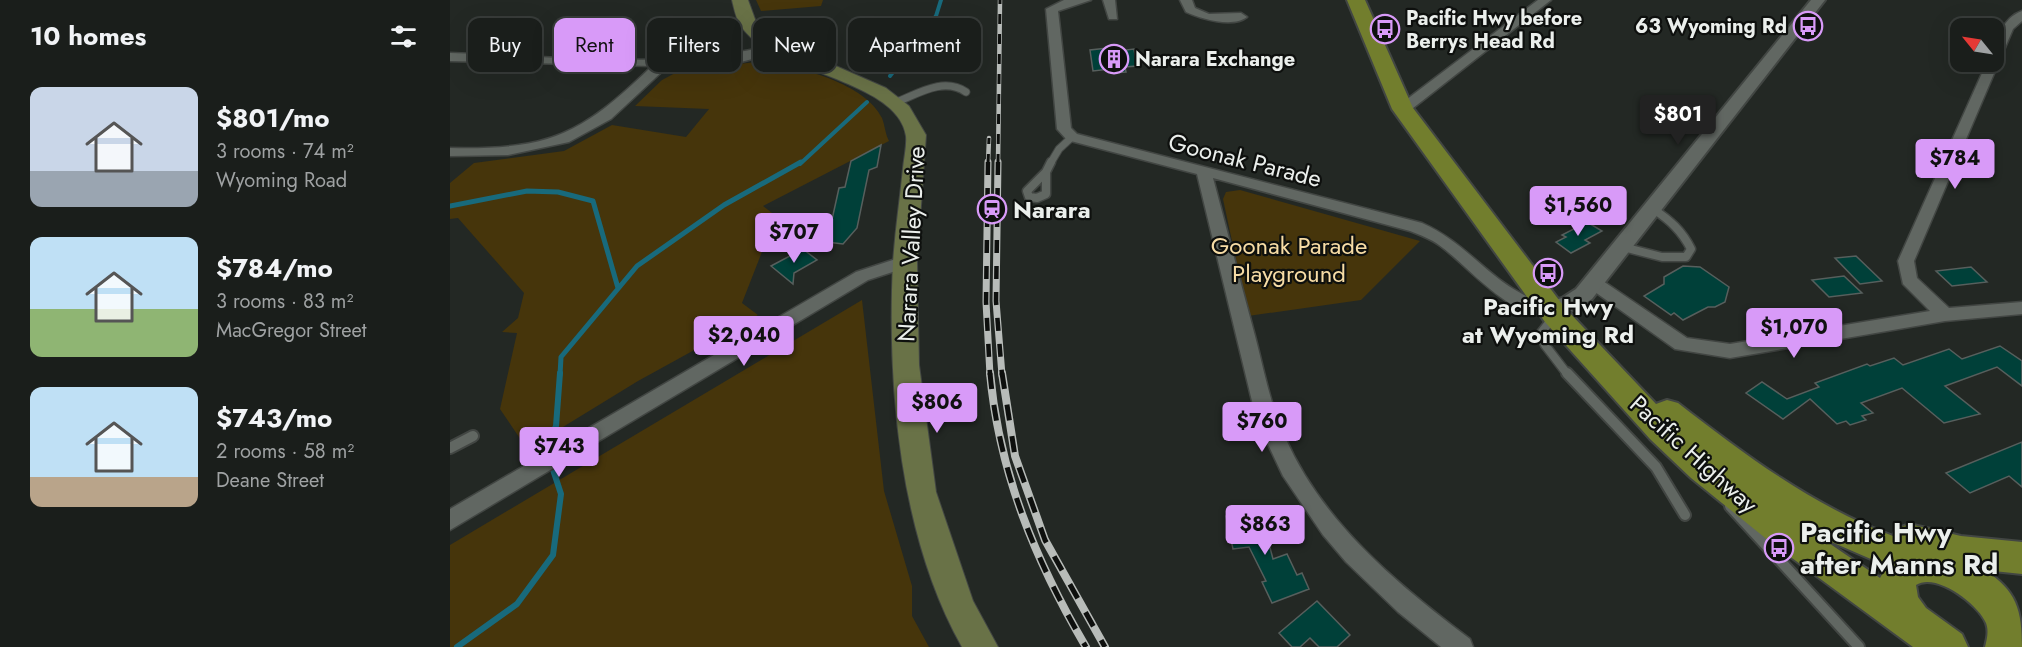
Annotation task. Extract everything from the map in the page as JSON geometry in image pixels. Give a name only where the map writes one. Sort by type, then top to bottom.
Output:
[{"type":"main road","name":"Narara Valley Drive","points":[[740,0],[741,12],[753,29]]},
{"type":"main road","name":"Pacific Highway","points":[[1356,0],[1387,76],[1404,109],[1559,319],[1684,451],[1781,530],[1930,637]]},
{"type":"main road","name":"Narara Valley Drive","points":[[836,72],[873,87],[897,102],[911,121],[916,135],[905,262],[906,365],[921,492],[958,608],[981,647]]},
{"type":"main road","name":"Pacific Highway","points":[[1559,319],[1637,388],[1727,458],[1788,501],[1840,532],[1901,556],[1945,568],[2022,577]]},
{"type":"main road","points":[[1727,458],[1806,500],[1878,530],[1961,552],[2022,558]]},
{"type":"main road","points":[[1930,637],[1900,602],[1897,582],[1906,569],[1924,564],[1945,568],[1982,587],[2002,609],[2011,638]]},
{"type":"street","points":[[1072,137],[1064,129],[1052,9],[1071,1],[1085,0]]},
{"type":"street","points":[[1109,0],[1113,17]]},
{"type":"street","points":[[1186,0],[1190,10],[1201,16],[1241,17]]},
{"type":"street","points":[[1404,109],[1545,0]]},
{"type":"street","points":[[1559,319],[1594,283],[1818,0]]},
{"type":"street","points":[[2004,37],[2008,28],[2022,14]]},
{"type":"street","points":[[450,57],[647,63]]},
{"type":"street","points":[[450,152],[508,152],[546,144],[582,131],[609,114],[653,72]]},
{"type":"street","points":[[1945,315],[1910,280],[1906,261],[1988,72]]},
{"type":"street","name":"Goonak Parade","points":[[1072,137],[1204,174],[1416,227],[1450,244],[1512,298],[1559,319]]},
{"type":"street","points":[[1204,174],[1260,391],[1275,438],[1322,515],[1363,564],[1414,613],[1461,647]]},
{"type":"street","points":[[450,520],[862,276],[905,262]]},
{"type":"street","points":[[1594,283],[1682,344],[1730,351],[1945,315],[2022,308]]},
{"type":"lane","points":[[897,102],[939,87],[957,87],[966,92]]},
{"type":"lane","points":[[1046,172],[1057,149],[1072,137]]},
{"type":"lane","points":[[1623,247],[1674,260],[1686,257],[1691,249],[1687,239],[1677,225],[1653,209]]},
{"type":"lane","name":"Pacific Highway","points":[[1559,319],[1541,333],[1543,343],[1577,384],[1652,462],[1685,515]]},
{"type":"lane","points":[[450,448],[473,436]]},
{"type":"lane","points":[[1684,451],[1760,541],[1858,647]]},
{"type":"green space","points":[[756,0],[823,0],[821,6],[761,11]]},
{"type":"green space","points":[[753,62],[753,72],[810,72],[844,85],[873,105],[882,118],[889,141],[763,206],[776,216],[742,303],[758,315],[638,381],[527,449],[500,409],[517,333],[502,332],[518,318],[524,293],[458,218],[450,219],[450,183],[474,163],[564,151],[612,125],[686,137],[709,109],[635,106],[662,80],[677,72],[741,72],[741,64]]},
{"type":"green space","name":"Goonak Parade Playground","points":[[1240,190],[1420,241],[1361,300],[1248,316],[1223,199],[1226,192]]},
{"type":"green space","points":[[862,300],[884,491],[912,586],[912,616],[929,647],[450,647],[450,545]]},
{"type":"building","name":"Narara Exchange","points":[[1117,47],[1118,51],[1134,49],[1137,66],[1125,67],[1126,72],[1111,73],[1110,69],[1093,71],[1090,50]]},
{"type":"building","points":[[881,145],[877,167],[869,170],[857,228],[843,244],[827,242],[839,188],[845,187],[851,161]]},
{"type":"building","points":[[1587,222],[1602,231],[1585,240],[1590,243],[1571,253],[1556,242],[1566,237],[1562,235]]},
{"type":"building","points":[[803,249],[817,260],[794,273],[793,284],[771,266]]},
{"type":"building","points":[[1856,256],[1882,281],[1860,284],[1835,258]]},
{"type":"building","points":[[1683,266],[1700,267],[1729,287],[1725,302],[1715,307],[1708,307],[1683,320],[1674,313],[1671,315],[1644,296],[1664,284],[1664,277]]},
{"type":"building","points":[[1971,267],[1987,282],[1952,286],[1936,271]]},
{"type":"building","points":[[1844,276],[1862,293],[1829,297],[1812,280]]},
{"type":"building","points":[[2000,346],[2022,361],[2022,386],[1997,367],[1945,386],[1980,414],[1944,423],[1902,388],[1861,403],[1873,413],[1862,416],[1866,420],[1850,425],[1846,421],[1837,424],[1810,399],[1783,419],[1746,393],[1762,382],[1787,399],[1819,387],[1815,383],[1867,364],[1870,366],[1894,358],[1903,365],[1949,349],[1962,359]]},
{"type":"building","points":[[2022,442],[2022,487],[2009,476],[1970,493],[1946,473]]},
{"type":"building","points":[[1260,510],[1273,559],[1287,554],[1297,575],[1302,573],[1309,589],[1272,603],[1262,582],[1266,581],[1249,547],[1233,549],[1226,516]]},
{"type":"building","points":[[1317,601],[1350,635],[1337,647],[1319,647],[1310,638],[1300,647],[1292,647],[1279,633]]},
{"type":"waterway","points":[[890,76],[936,16],[941,0]]},
{"type":"waterway","points":[[800,164],[867,102]]},
{"type":"waterway","points":[[560,375],[561,357],[637,266],[724,205],[801,162]]},
{"type":"waterway","points":[[450,206],[527,191],[558,192],[593,201],[618,288]]},
{"type":"waterway","points":[[457,647],[517,604],[553,555],[561,494],[546,448],[556,426],[560,373]]},
{"type":"railway","points":[[998,164],[1000,0]]},
{"type":"railway","points":[[988,164],[989,138]]},
{"type":"railway","points":[[988,162],[986,302],[990,375]]},
{"type":"railway","points":[[998,162],[996,301],[1002,375]]},
{"type":"railway","points":[[990,373],[1002,446],[1023,516],[1051,582],[1086,647]]},
{"type":"railway","points":[[1002,373],[1015,456],[1045,540],[1105,647]]},
{"type":"place","name":"63 Wyoming Rd","points":[[1808,26]]},
{"type":"place","name":"Pacific Hwy before Berrys Head Rd","points":[[1385,29]]},
{"type":"place","name":"Narara Exchange","points":[[1114,59]]},
{"type":"place","name":"Narara","points":[[992,209]]},
{"type":"place","name":"Pacific Hwy at Wyoming Rd","points":[[1548,273]]},
{"type":"place","name":"Pacific Hwy after Manns Rd","points":[[1779,548]]}]
